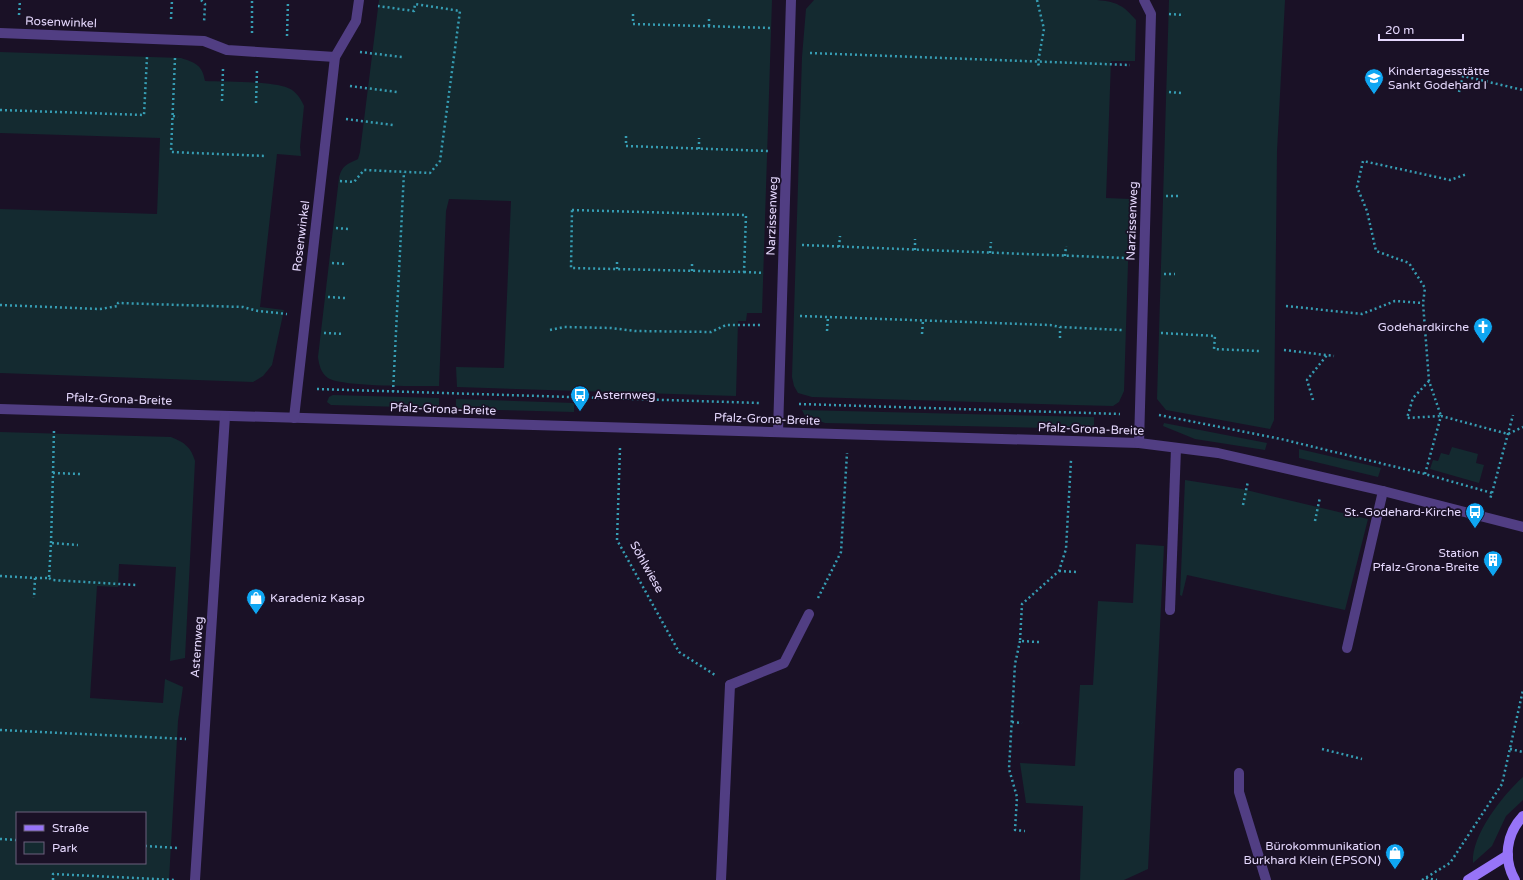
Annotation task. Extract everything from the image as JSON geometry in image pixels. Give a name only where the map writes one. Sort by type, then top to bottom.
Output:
[{"type":"street","name":"Narzissenweg","points":[[778,432],[791,0]]},
{"type":"street","name":"Narzissenweg","points":[[1139,443],[1151,14],[1144,0]]},
{"type":"street","name":"Rosenwinkel","points":[[294,418],[332,83],[338,53],[356,21],[359,1]]},
{"type":"street","name":"Rosenwinkel","points":[[0,33],[204,41],[224,48],[255,52],[287,54],[338,53]]},
{"type":"street","name":"Pfalz-Grona-Breite","points":[[0,409],[1139,443],[1218,453],[1383,491],[1523,527]]},
{"type":"street","name":"Asternweg","points":[[195,880],[225,416]]},
{"type":"street","points":[[1170,610],[1176,448]]},
{"type":"street","points":[[1347,648],[1383,491]]},
{"type":"street","points":[[721,880],[730,685],[784,663],[809,614]]},
{"type":"street","points":[[1239,773],[1239,792],[1266,880]]},
{"type":"street","points":[[1515,880],[1509,865],[1508,855],[1511,834],[1523,816]]},
{"type":"street","points":[[1468,880],[1508,855]]},
{"type":"path","points":[[252,0],[256,103]]},
{"type":"path","points":[[1038,0],[1044,29],[1038,62],[1039,67]]},
{"type":"path","points":[[287,54],[288,1]]},
{"type":"path","points":[[321,179],[354,182],[364,170],[430,173],[440,161],[460,11],[415,4],[414,11],[359,1]]},
{"type":"path","points":[[634,14],[633,24],[790,29]]},
{"type":"path","points":[[709,16],[709,26]]},
{"type":"path","points":[[0,110],[144,115],[147,39]]},
{"type":"path","points":[[176,40],[171,152],[266,156]]},
{"type":"path","points":[[222,101],[224,48]]},
{"type":"path","points":[[789,52],[1149,66]]},
{"type":"path","points":[[338,53],[402,57]]},
{"type":"path","points":[[1459,92],[1463,76],[1523,90]]},
{"type":"path","points":[[332,83],[397,92]]},
{"type":"path","points":[[173,116],[178,117]]},
{"type":"path","points":[[328,117],[393,125]]},
{"type":"path","points":[[626,136],[626,146],[786,152]]},
{"type":"path","points":[[699,149],[700,138]]},
{"type":"path","points":[[1425,474],[1442,416],[1429,381],[1423,304],[1425,288],[1409,263],[1376,251],[1367,211],[1357,187],[1363,161],[1450,180],[1467,174]]},
{"type":"path","points":[[393,392],[404,172]]},
{"type":"path","points":[[572,210],[746,215],[744,272],[692,271],[571,268],[572,210]]},
{"type":"path","points":[[839,247],[840,236]]},
{"type":"path","points":[[915,250],[916,239]]},
{"type":"path","points":[[990,253],[991,242]]},
{"type":"path","points":[[784,245],[1144,259]]},
{"type":"path","points":[[1065,256],[1066,246]]},
{"type":"path","points":[[616,269],[617,259]]},
{"type":"path","points":[[692,262],[692,271]]},
{"type":"path","points":[[1286,306],[1362,314],[1395,301],[1423,304]]},
{"type":"path","points":[[0,305],[100,309],[118,306],[118,303],[243,307],[258,311],[305,316]]},
{"type":"path","points":[[550,330],[564,327],[611,328],[634,331],[711,332],[726,325],[764,325],[782,315],[1142,330],[1174,335],[1215,336],[1214,349],[1259,351]]},
{"type":"path","points":[[827,331],[828,317]]},
{"type":"path","points":[[922,320],[922,334]]},
{"type":"path","points":[[1060,327],[1060,338]]},
{"type":"path","points":[[1284,350],[1334,356]]},
{"type":"path","points":[[1312,400],[1307,380],[1327,355]]},
{"type":"path","points":[[1429,381],[1413,398],[1407,418],[1442,416],[1508,434],[1523,427]]},
{"type":"path","points":[[49,578],[55,410]]},
{"type":"path","points":[[1492,493],[1514,415]]},
{"type":"path","name":"Söhlwiese","points":[[623,428],[618,460],[617,540],[679,652],[730,685]]},
{"type":"path","points":[[1025,831],[1015,830],[1017,797],[1009,769],[1015,664],[1020,641],[1022,604],[1058,571],[1066,549],[1072,441]]},
{"type":"path","points":[[1243,505],[1252,461]]},
{"type":"path","points":[[809,614],[841,552],[847,467]]},
{"type":"path","points":[[53,473],[80,474]]},
{"type":"path","points":[[1315,521],[1324,477]]},
{"type":"path","points":[[51,544],[78,545]]},
{"type":"path","points":[[1058,571],[1077,572]]},
{"type":"path","points":[[0,576],[49,578],[52,580],[136,585]]},
{"type":"path","points":[[34,598],[35,578]]},
{"type":"path","points":[[1020,641],[1039,642]]},
{"type":"path","points":[[1422,880],[1450,863],[1502,784],[1523,690]]},
{"type":"path","points":[[1012,722],[1022,723]]},
{"type":"path","points":[[0,730],[204,740]]},
{"type":"path","points":[[1322,748],[1362,759]]},
{"type":"path","points":[[1510,749],[1523,752]]},
{"type":"path","points":[[0,839],[16,840]]},
{"type":"path","points":[[146,846],[197,849]]},
{"type":"path","points":[[53,880],[53,874],[111,878],[179,880]]},
{"type":"path","points":[[1425,878],[1437,880]]},
{"type":"green space","points":[[379,0],[772,0],[762,313],[747,313],[746,321],[738,321],[736,396],[457,387],[456,367],[504,368],[511,201],[449,199],[446,211],[439,386],[399,386],[348,383],[328,378],[324,374],[318,357],[339,178],[342,170],[348,164],[358,159],[360,152]]},
{"type":"green space","points":[[814,0],[1097,0],[1119,5],[1136,20],[1135,61],[1111,61],[1106,198],[1130,199],[1124,391],[1119,402],[1113,406],[1074,405],[812,397],[798,393],[794,386],[792,377],[802,57],[806,9]]},
{"type":"green space","points":[[1169,0],[1285,0],[1277,151],[1274,420],[1270,429],[1166,410],[1157,399]]},
{"type":"green space","points":[[0,52],[181,58],[198,65],[202,71],[205,81],[271,84],[288,88],[298,96],[304,106],[300,147],[301,156],[277,154],[260,307],[284,310],[272,365],[263,376],[253,382],[0,373],[0,209],[157,214],[160,138],[0,133]]},
{"type":"green space","points":[[333,395],[439,398],[439,408],[331,405],[327,402],[329,397]]},
{"type":"green space","points":[[456,399],[574,403],[574,412],[456,409]]},
{"type":"green space","points":[[802,410],[1094,417],[1094,429],[825,423],[805,416]]},
{"type":"green space","points":[[1164,423],[1267,443],[1265,450],[1195,439],[1163,426]]},
{"type":"green space","points":[[0,432],[171,437],[180,441],[189,449],[195,461],[185,658],[170,661],[176,567],[119,564],[118,587],[97,586],[90,698],[163,703],[165,679],[183,687],[178,721],[169,880],[0,880]]},
{"type":"green space","points":[[1452,447],[1478,454],[1476,463],[1484,465],[1479,483],[1430,469],[1433,460],[1438,461],[1441,453],[1449,455]]},
{"type":"green space","points":[[1299,449],[1381,468],[1378,477],[1299,458]]},
{"type":"green space","points":[[1185,480],[1242,489],[1368,519],[1345,610],[1187,575],[1182,596],[1180,595]]},
{"type":"green space","points":[[1136,544],[1164,546],[1148,869],[1124,880],[1080,880],[1083,806],[1026,803],[1020,763],[1075,766],[1080,685],[1093,685],[1098,601],[1133,603]]},
{"type":"green space","points":[[1523,777],[1523,800],[1506,816],[1492,846],[1473,863],[1477,840],[1483,828],[1506,794]]},
{"type":"place","name":"Kindertagesstätte Sankt Godehard I","points":[[1374,95]]},
{"type":"place","name":"Godehardkirche","points":[[1483,344]]},
{"type":"place","name":"Asternweg","points":[[580,412]]},
{"type":"place","name":"St.-Godehard-Kirche","points":[[1475,529]]},
{"type":"place","name":"Station Pfalz-Grona-Breite","points":[[1493,577]]},
{"type":"place","name":"Karadeniz Kasap","points":[[256,615]]},
{"type":"place","name":"Bürokommunikation Burkhard Klein (EPSON)","points":[[1395,870]]}]
